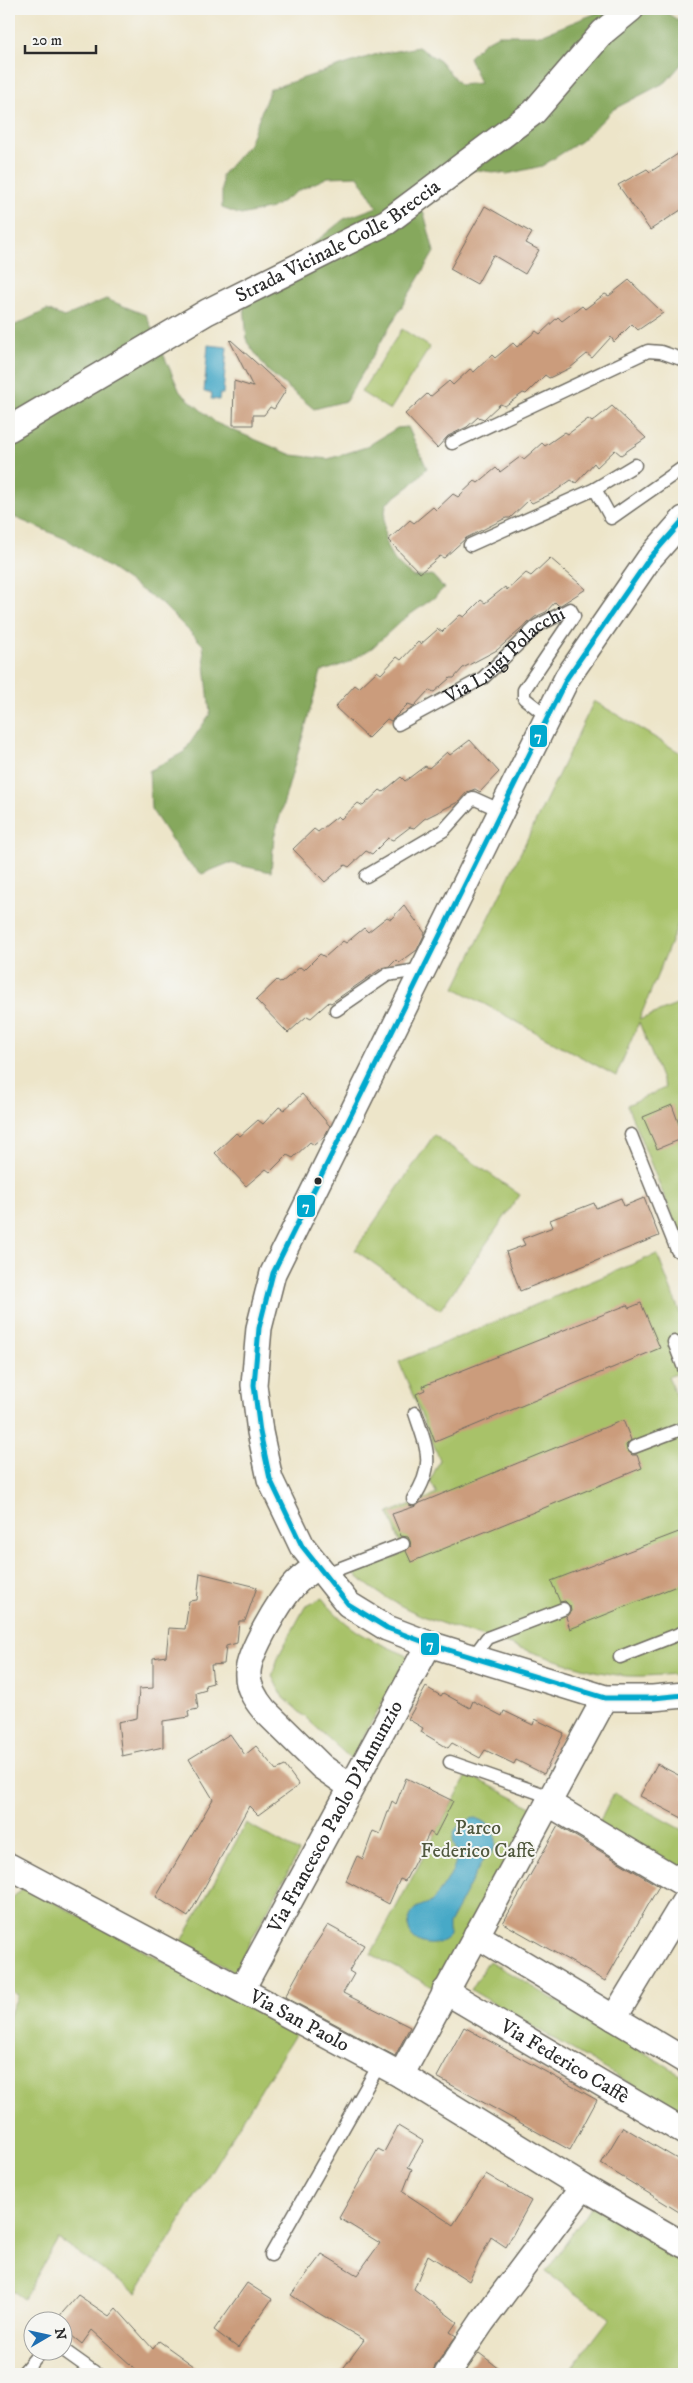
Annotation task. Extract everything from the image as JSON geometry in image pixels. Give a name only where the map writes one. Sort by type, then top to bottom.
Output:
[{"type":"street","name":"Strada Vicinale Colle Breccia","points":[[9,429],[207,312],[388,222],[534,112],[603,32],[631,9]]},
{"type":"street","name":"Via Luigi Polacchi","points":[[684,519],[649,559],[567,678],[274,1273],[259,1328],[254,1385],[260,1432],[270,1479],[302,1546],[348,1604],[387,1628],[428,1644],[605,1698],[653,1698],[684,1695]]},
{"type":"street","points":[[320,1570],[293,1586],[261,1637],[250,1661],[249,1683],[256,1701],[264,1710],[322,1766],[351,1787]]},
{"type":"street","name":"Via Francesco Paolo D'Annunzio","points":[[242,1989],[428,1644]]},
{"type":"street","points":[[390,2070],[445,1991],[605,1698]]},
{"type":"street","points":[[550,1800],[684,1884]]},
{"type":"street","name":"Via San Paolo","points":[[9,1866],[242,1989],[390,2070],[582,2187],[684,2245]]},
{"type":"street","points":[[614,2018],[684,1902]]},
{"type":"street","points":[[476,1935],[684,2060]]},
{"type":"street","name":"Via Federico Caffè","points":[[445,1991],[684,2132]]},
{"type":"street","points":[[447,2374],[482,2322],[582,2187]]},
{"type":"lane","points":[[452,444],[648,351],[660,352],[684,360]]},
{"type":"lane","points":[[470,545],[595,489],[635,465]]},
{"type":"lane","points":[[595,489],[611,518],[684,467]]},
{"type":"lane","name":"Via Luigi Polacchi","points":[[398,724],[484,678],[537,626],[570,609],[574,616],[524,690],[524,698],[548,717]]},
{"type":"lane","points":[[366,876],[444,830],[473,798],[502,811]]},
{"type":"lane","points":[[336,1010],[387,974],[424,969]]},
{"type":"lane","points":[[631,1135],[678,1250],[684,1254]]},
{"type":"lane","points":[[674,1342],[684,1368]]},
{"type":"lane","points":[[414,1499],[428,1467],[427,1448],[415,1414]]},
{"type":"lane","points":[[634,1448],[684,1428]]},
{"type":"lane","points":[[320,1570],[403,1544]]},
{"type":"lane","points":[[474,1657],[487,1638],[563,1609]]},
{"type":"lane","points":[[620,1657],[684,1632]]},
{"type":"lane","points":[[450,1762],[550,1800]]},
{"type":"lane","points":[[271,2255],[390,2070]]},
{"type":"lane","points":[[72,2355],[97,2374]]},
{"type":"lane","points":[[22,2374],[34,2360]]},
{"type":"green space","points":[[660,9],[683,23],[684,61],[666,82],[614,109],[581,141],[542,166],[507,174],[478,170],[435,175],[408,202],[424,213],[434,252],[346,401],[314,409],[268,371],[247,342],[244,303],[344,219],[377,207],[358,176],[328,177],[298,191],[272,208],[241,215],[222,208],[222,175],[249,144],[270,89],[374,55],[418,47],[440,61],[460,85],[480,83],[469,57],[483,43],[498,35],[541,35],[604,10]]},
{"type":"green space","points":[[106,299],[146,315],[180,392],[216,423],[292,455],[328,459],[366,447],[397,428],[408,427],[427,468],[411,485],[386,504],[385,537],[390,554],[404,569],[414,577],[432,575],[444,588],[435,597],[401,621],[372,648],[347,663],[321,672],[274,837],[271,872],[229,863],[202,874],[185,860],[151,809],[149,771],[184,752],[210,714],[203,645],[162,604],[68,540],[9,515],[9,328],[47,310],[64,317]]},
{"type":"green space","points":[[402,329],[430,347],[390,410],[361,392]]},
{"type":"green space","points":[[594,701],[684,755],[684,910],[639,1020],[684,1002],[684,1245],[627,1105],[665,1088],[639,1022],[616,1076],[455,988]]},
{"type":"green space","points":[[434,1135],[520,1195],[440,1310],[355,1250]]},
{"type":"green space","points":[[657,1254],[684,1323],[684,1371],[668,1377],[684,1416],[684,1674],[627,1676],[598,1672],[570,1664],[450,1626],[409,1610],[390,1600],[353,1573],[404,1553],[389,1513],[437,1494],[430,1481],[440,1460],[399,1362]]},
{"type":"green space","points":[[322,1598],[351,1627],[382,1645],[408,1656],[351,1759],[282,1696],[272,1676],[279,1655],[305,1607]]},
{"type":"green space","name":"Parco Federico Caffè","points":[[468,1774],[539,1811],[440,1991],[371,1954]]},
{"type":"green space","points":[[614,1793],[684,1831],[684,1877],[597,1827]]},
{"type":"green space","points":[[246,1823],[299,1852],[234,1972],[181,1943]]},
{"type":"green space","points":[[22,1889],[31,1890],[296,2033],[136,2293],[58,2239],[24,2299],[9,2288],[9,2015],[18,1995],[9,1990],[9,1901]]},
{"type":"green space","points":[[489,1961],[684,2076],[684,2115],[471,1990]]},
{"type":"green space","points":[[597,2198],[684,2250],[684,2374],[567,2374],[610,2318],[546,2272]]},
{"type":"water","points":[[208,345],[227,347],[223,394],[220,394],[219,400],[211,399],[212,393],[204,392]]},
{"type":"water","points":[[475,1818],[489,1825],[493,1831],[496,1837],[494,1850],[483,1860],[449,1924],[449,1936],[434,1944],[420,1942],[410,1932],[408,1925],[410,1917],[416,1908],[431,1902],[446,1882],[453,1870],[457,1857],[453,1840],[454,1832],[463,1823]]},
{"type":"building","points":[[684,150],[684,208],[650,230],[618,185],[647,169],[650,172]]},
{"type":"building","points":[[485,206],[532,233],[526,243],[539,250],[525,274],[493,255],[477,284],[450,269]]},
{"type":"building","points":[[629,280],[663,313],[638,330],[632,324],[614,342],[611,337],[592,358],[587,354],[570,368],[549,378],[545,375],[526,394],[523,393],[505,406],[500,404],[484,419],[478,417],[467,427],[448,436],[437,448],[405,414],[427,394],[430,397],[449,381],[453,385],[470,369],[474,372],[492,355],[495,358],[513,343],[517,347],[536,331],[540,334],[558,317],[562,321],[582,306],[585,309],[605,294],[609,296]]},
{"type":"building","points":[[231,340],[286,390],[274,409],[270,407],[264,415],[253,415],[253,425],[233,425],[234,381],[253,387]]},
{"type":"building","points":[[612,406],[646,438],[621,455],[615,450],[597,467],[594,463],[576,483],[571,480],[553,493],[532,503],[529,500],[510,518],[506,518],[466,538],[444,558],[440,556],[420,573],[388,540],[410,520],[414,523],[433,507],[436,510],[453,494],[458,497],[475,481],[478,483],[496,468],[500,472],[520,457],[524,459],[542,443],[545,446],[565,432],[568,434],[588,419],[592,422]]},
{"type":"building","points":[[550,558],[586,589],[559,606],[555,602],[546,612],[535,617],[497,650],[463,668],[454,678],[450,678],[434,692],[429,690],[414,706],[408,704],[391,721],[387,719],[368,738],[335,707],[355,685],[359,688],[377,671],[381,674],[397,657],[401,660],[418,642],[421,644],[438,629],[442,632],[460,615],[464,617],[481,600],[485,603],[505,587],[507,590],[526,573],[531,576]]},
{"type":"building","points":[[470,740],[499,772],[480,792],[475,789],[467,792],[458,802],[424,819],[414,828],[410,827],[393,840],[388,838],[372,854],[366,851],[349,867],[345,865],[325,882],[293,849],[314,829],[318,832],[338,816],[341,819],[358,803],[363,806],[380,790],[383,792],[401,777],[405,781],[425,766],[429,768],[447,752],[450,755]]},
{"type":"building","points":[[404,905],[425,933],[417,950],[399,963],[396,960],[390,966],[382,968],[331,1003],[329,1002],[311,1018],[307,1016],[288,1033],[256,1000],[277,980],[281,983],[300,967],[304,970],[320,954],[325,957],[343,941],[346,943],[364,928],[368,932],[387,917],[391,919]]},
{"type":"building","points":[[302,1094],[330,1126],[324,1137],[314,1145],[310,1142],[293,1158],[287,1155],[270,1172],[266,1169],[246,1186],[215,1153],[236,1133],[240,1136],[258,1120],[263,1124],[279,1107],[284,1110]]},
{"type":"building","points":[[672,1105],[684,1138],[657,1149],[643,1117]]},
{"type":"building","points":[[621,1198],[624,1206],[644,1198],[659,1236],[520,1291],[506,1252],[525,1245],[522,1239],[553,1227],[550,1220],[594,1203],[596,1208]]},
{"type":"building","points":[[641,1303],[660,1348],[435,1442],[416,1394],[425,1390],[423,1386],[627,1305],[629,1308]]},
{"type":"building","points":[[623,1420],[631,1440],[626,1445],[627,1450],[632,1455],[637,1455],[642,1468],[411,1562],[406,1551],[411,1546],[410,1541],[408,1537],[401,1536],[392,1514],[416,1506]]},
{"type":"building","points":[[684,1530],[684,1583],[570,1629],[566,1617],[571,1611],[570,1606],[565,1601],[560,1602],[551,1581]]},
{"type":"building","points":[[200,1573],[257,1587],[245,1621],[239,1621],[237,1643],[226,1646],[224,1664],[211,1665],[213,1683],[205,1685],[206,1690],[196,1693],[198,1709],[188,1711],[189,1717],[163,1721],[163,1747],[122,1756],[118,1722],[137,1718],[139,1689],[153,1688],[153,1658],[166,1656],[169,1628],[185,1629],[189,1601],[197,1600]]},
{"type":"building","points":[[426,1687],[441,1696],[443,1693],[470,1708],[473,1701],[502,1716],[504,1711],[533,1725],[535,1719],[564,1733],[544,1774],[516,1760],[514,1764],[485,1750],[480,1758],[452,1743],[448,1748],[421,1732],[423,1728],[408,1719]]},
{"type":"building","points":[[230,1734],[245,1755],[256,1746],[276,1770],[285,1766],[299,1785],[258,1815],[249,1806],[188,1917],[156,1897],[213,1799],[189,1759]]},
{"type":"building","points":[[657,1764],[684,1778],[684,1819],[640,1796]]},
{"type":"building","points":[[406,1778],[453,1801],[435,1836],[430,1832],[405,1881],[400,1879],[389,1904],[346,1881],[357,1856],[363,1859],[373,1831],[380,1834],[392,1801],[396,1804]]},
{"type":"building","points":[[558,1826],[659,1886],[605,1981],[503,1923]]},
{"type":"building","points":[[328,1925],[364,1945],[349,1971],[354,1974],[343,1993],[410,2027],[395,2056],[285,1997],[307,1957]]},
{"type":"building","points":[[464,2027],[597,2100],[570,2150],[437,2077]]},
{"type":"building","points":[[398,2126],[423,2141],[408,2167],[412,2169],[403,2192],[453,2225],[486,2174],[531,2201],[506,2247],[491,2237],[469,2281],[428,2255],[414,2289],[457,2322],[450,2332],[456,2336],[435,2366],[433,2374],[339,2374],[364,2340],[291,2295],[322,2254],[357,2275],[380,2243],[339,2218],[378,2149],[384,2152]]},
{"type":"building","points":[[623,2127],[684,2163],[684,2215],[601,2164]]},
{"type":"building","points":[[247,2283],[272,2299],[238,2348],[214,2330]]},
{"type":"building","points":[[78,2295],[109,2316],[116,2308],[153,2349],[159,2341],[205,2374],[141,2374],[92,2330],[82,2344],[72,2336],[72,2310],[65,2310]]},
{"type":"building","points":[[479,2353],[507,2374],[464,2374]]},
{"type":"transit line","name":"7","points":[[684,519],[649,559],[567,678],[273,1273],[259,1328],[254,1385],[260,1432],[270,1479],[302,1546],[348,1604],[387,1628],[429,1644],[605,1698],[653,1698],[684,1695]]}]
